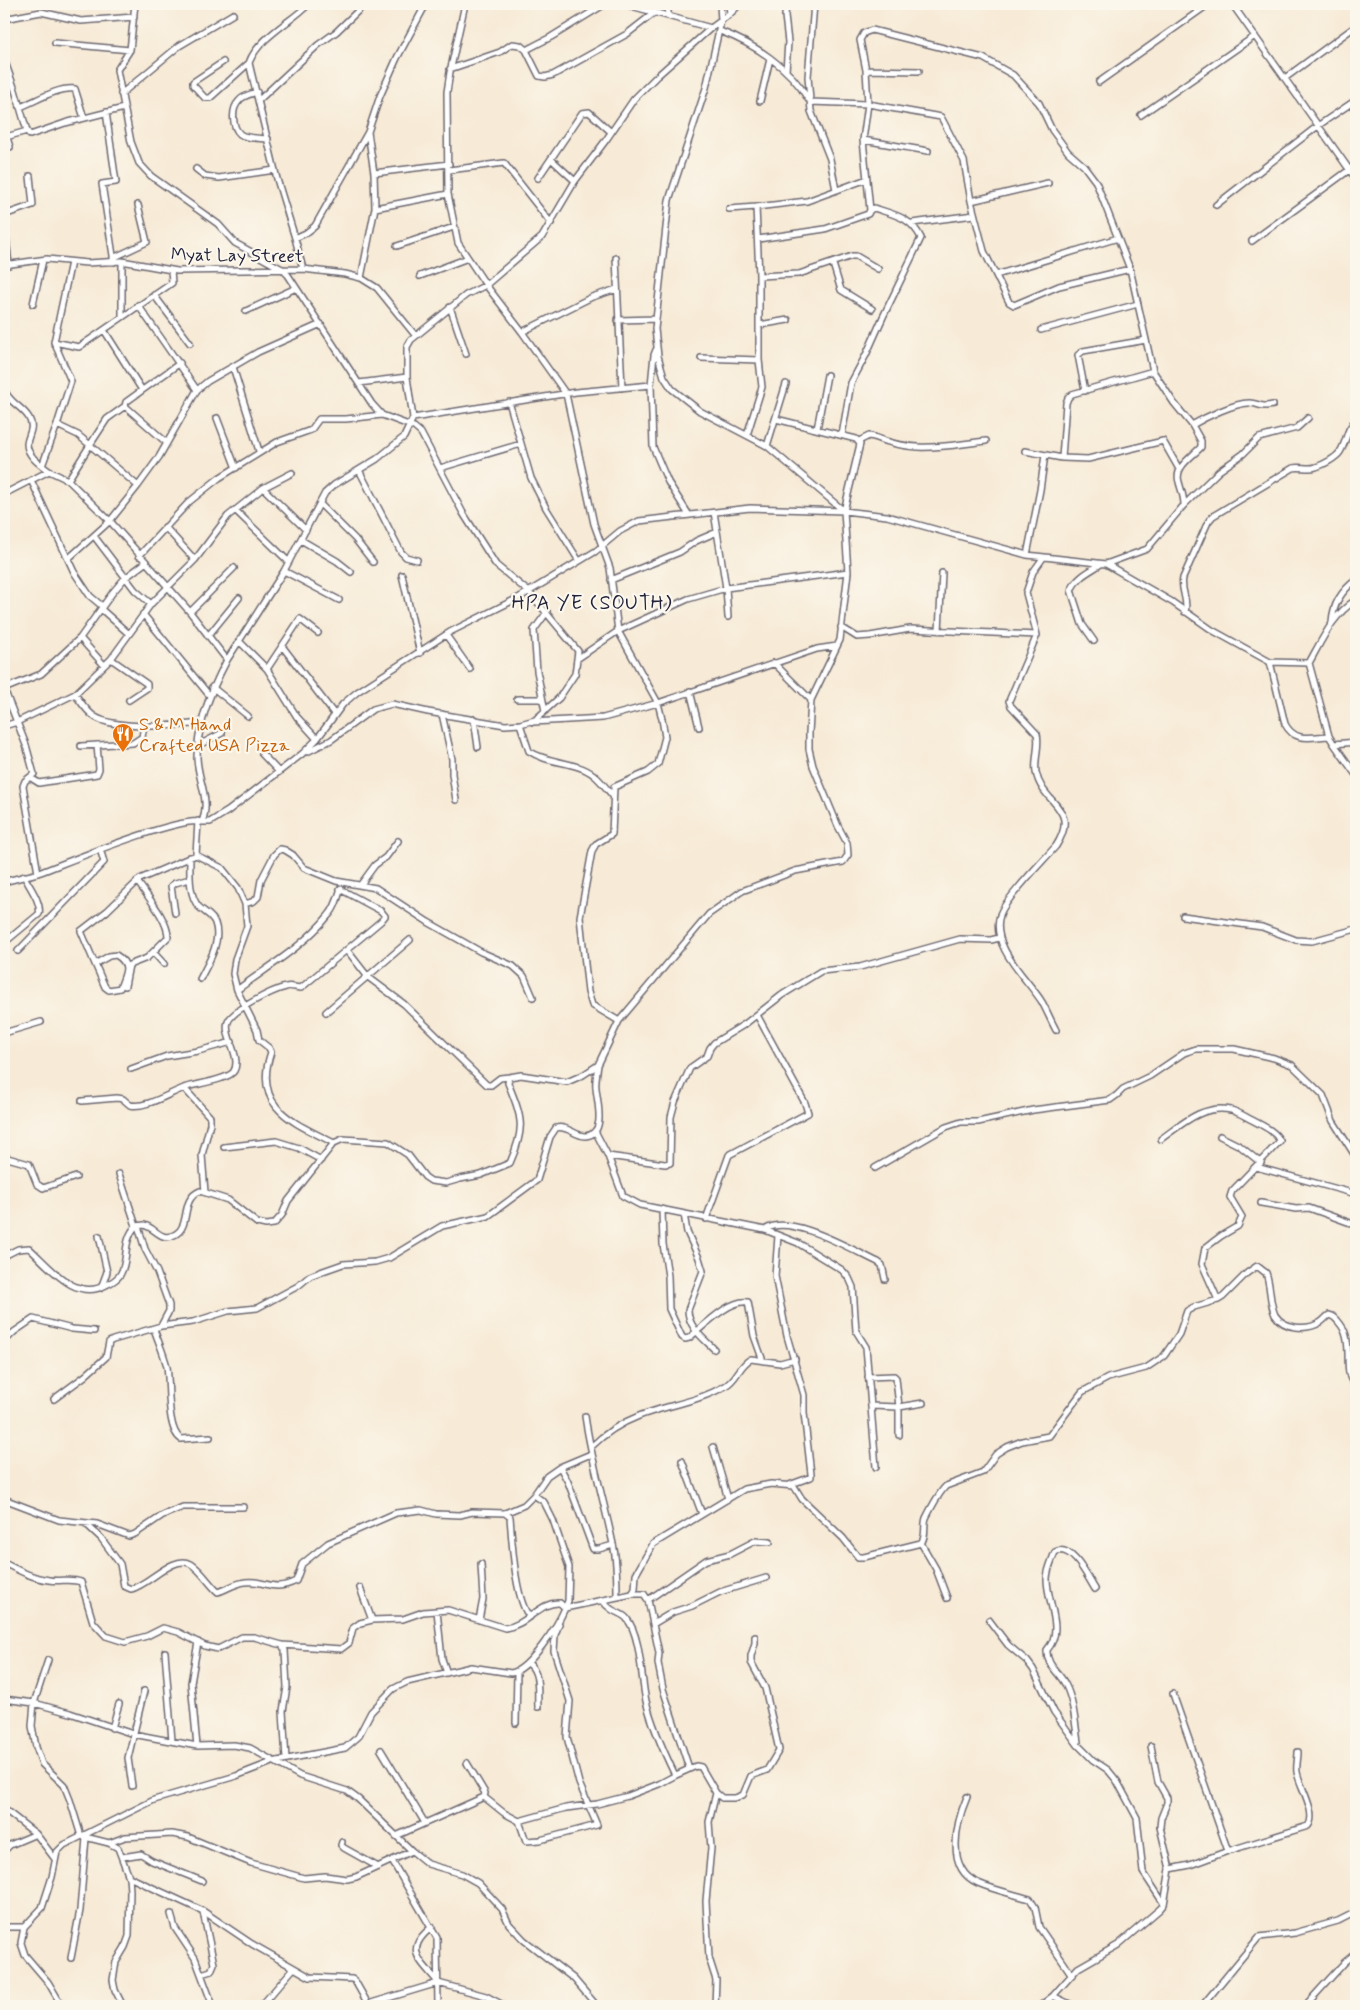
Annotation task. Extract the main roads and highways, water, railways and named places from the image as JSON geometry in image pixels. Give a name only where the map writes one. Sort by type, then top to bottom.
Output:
[{"type":"place","name":"S & M Hand Crafted USA Pizza","points":[[123,753]]},
{"type":"district","name":"HPA YE (SOUTH)","points":[[592,602]]}]
